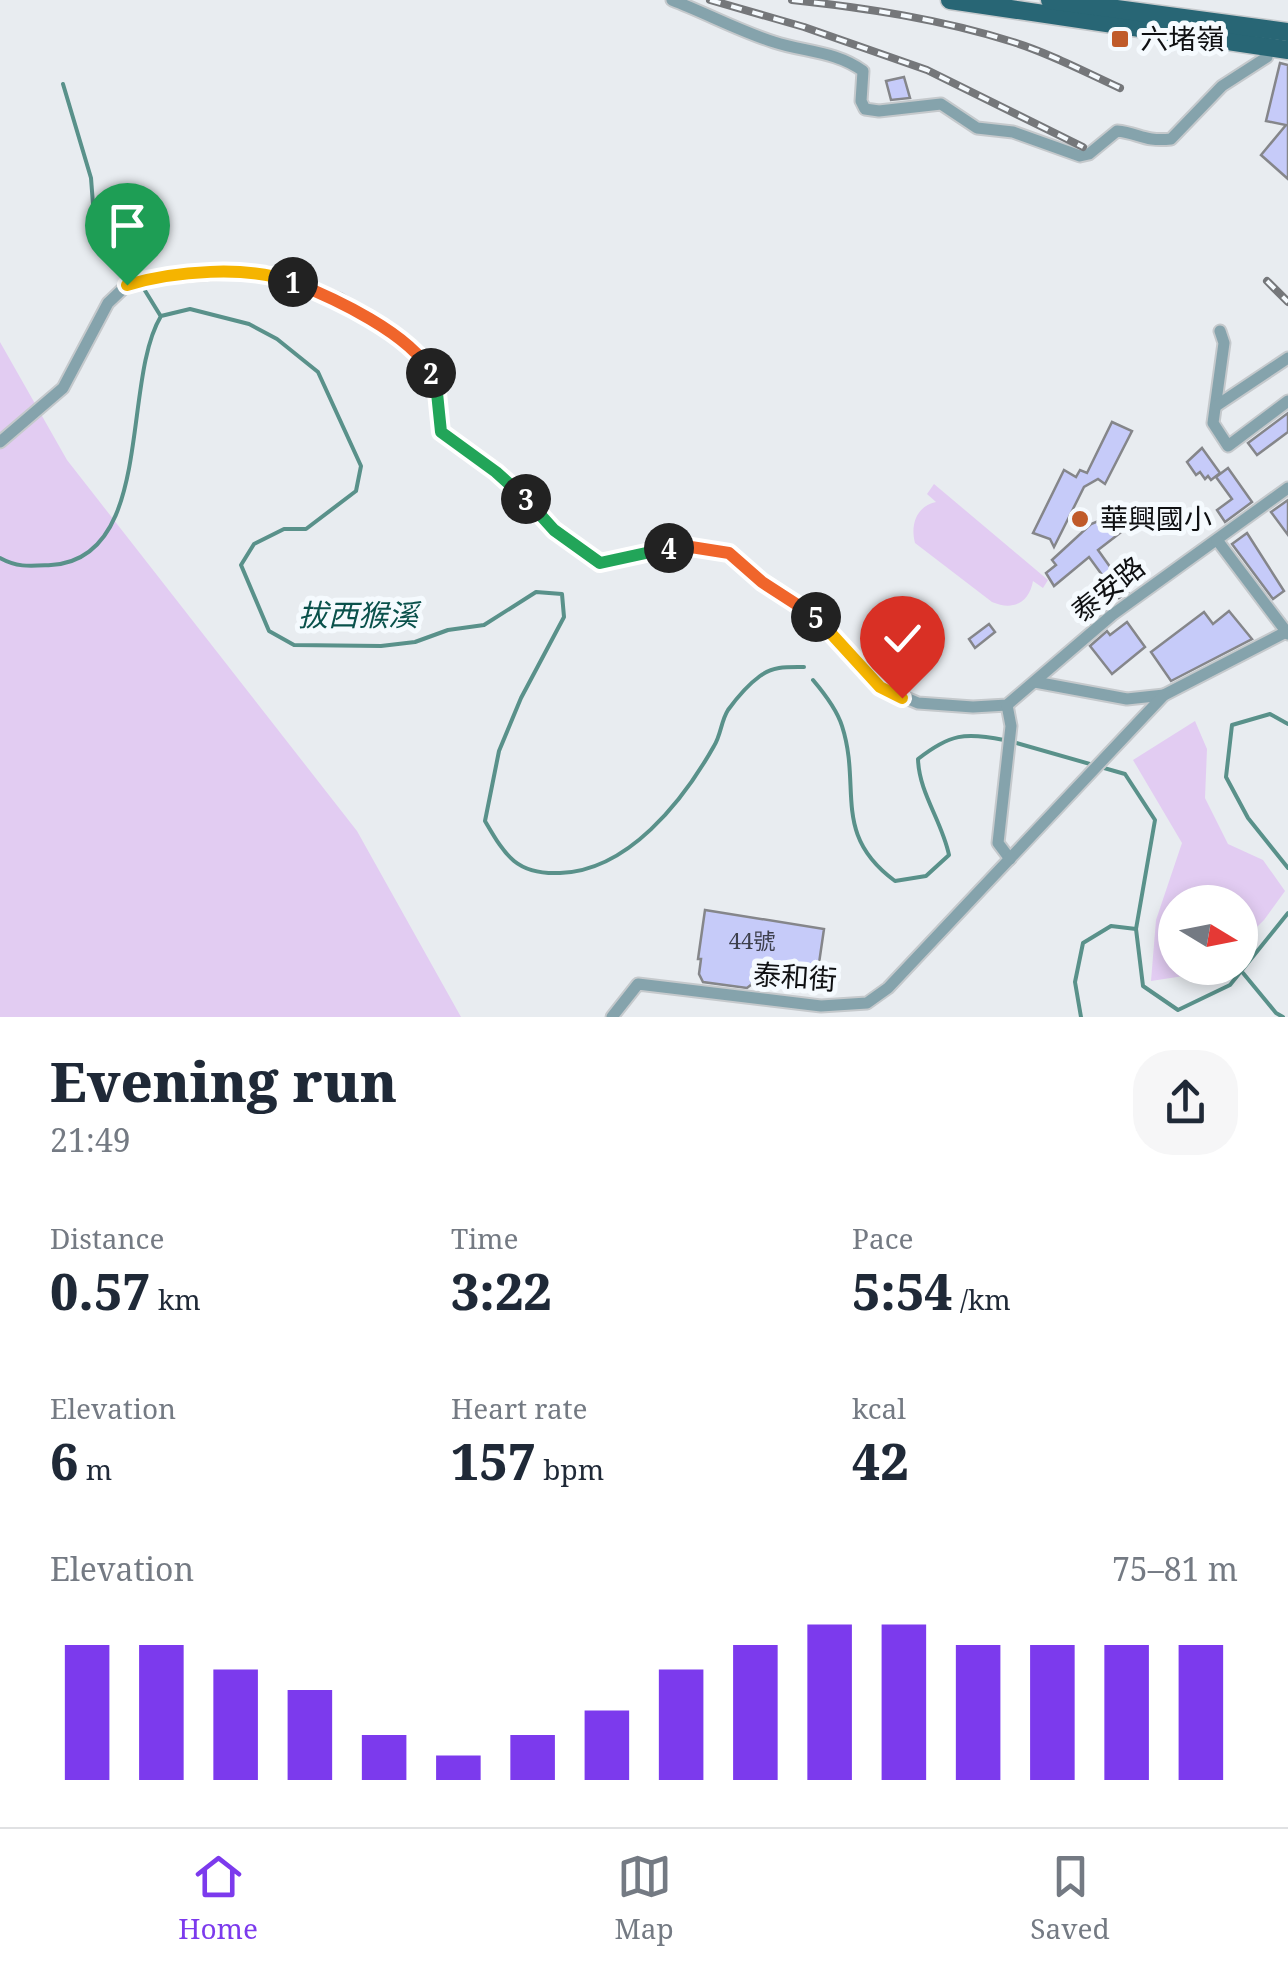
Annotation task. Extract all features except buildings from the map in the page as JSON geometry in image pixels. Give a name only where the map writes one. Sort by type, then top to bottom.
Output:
[{"type":"main road","points":[[950,0],[1063,5],[1288,32]]},
{"type":"main road","points":[[1063,5],[1288,50]]},
{"type":"street","points":[[672,0],[776,43],[819,50],[857,67],[863,71],[860,102],[865,110],[941,104],[977,128],[1013,132],[1080,156],[1089,154],[1117,131],[1130,132],[1140,139],[1170,138],[1222,86],[1267,57]]},
{"type":"street","points":[[0,442],[63,388],[108,303],[127,285],[150,278],[268,273],[339,300],[416,350],[436,383],[441,432],[508,483],[554,530],[600,563],[662,548],[691,547],[729,553],[762,582],[816,617],[880,687],[918,703],[1007,705],[1011,726],[998,843],[1010,859]]},
{"type":"street","points":[[1220,332],[1224,343],[1213,422],[1228,446],[1288,402]]},
{"type":"street","points":[[1216,406],[1288,358]]},
{"type":"street","name":"泰安路","points":[[1007,705],[1112,615],[1288,488]]},
{"type":"street","points":[[1036,682],[1126,699],[1164,694],[1286,634],[1217,540]]},
{"type":"street","name":"泰和街","points":[[612,1017],[638,984],[805,1005],[867,1003],[888,988],[1164,694]]},
{"type":"shaded area","points":[[0,342],[67,460],[357,831],[461,1017],[0,1017]]},
{"type":"shaded area","points":[[934,484],[1048,580],[1043,588],[1033,581],[1028,595],[1019,603],[1007,606],[992,602],[915,543],[916,517],[924,507],[936,502],[927,494]]},
{"type":"shaded area","points":[[1195,721],[1207,749],[1205,798],[1228,844],[1263,860],[1285,891],[1258,926],[1258,885],[1168,885],[1182,843],[1133,760]]},
{"type":"shaded area","points":[[1158,914],[1158,980],[1151,981]]},
{"type":"waterway","points":[[63,84],[91,178],[94,217],[135,273]]},
{"type":"waterway","points":[[144,289],[160,315]]},
{"type":"waterway","name":"拔西猴溪","points":[[0,558],[19,565],[51,565],[84,555],[106,533],[121,501],[130,463],[149,345],[161,316],[190,309],[249,324],[277,339],[318,372],[361,466],[356,491],[306,529],[284,529],[254,544],[241,565],[269,631],[294,645],[381,646],[415,642],[448,630],[484,625],[536,592],[562,594],[564,617],[521,698],[499,751],[485,821],[506,853],[522,866],[545,873],[585,869],[630,846],[670,810],[686,789],[716,742],[728,710],[747,687],[770,670],[804,667]]},
{"type":"waterway","name":"拔西猴溪","points":[[813,680],[842,726],[855,828],[875,863],[895,881],[926,876],[949,855],[922,784],[918,759],[939,744],[958,737],[1004,740]]},
{"type":"waterway","name":"拔西猴溪","points":[[1288,724],[1270,714],[1232,725],[1226,777],[1248,818],[1288,868]]},
{"type":"waterway","name":"拔西猴溪","points":[[1013,742],[1125,774],[1155,820],[1136,929],[1143,986],[1178,1010],[1230,985],[1288,913]]},
{"type":"waterway","points":[[1081,1017],[1075,982],[1083,943],[1111,926],[1136,929]]},
{"type":"waterway","points":[[1253,985],[1283,1017]]},
{"type":"railway","points":[[710,0],[804,27],[927,70],[1083,147]]},
{"type":"railway","points":[[792,0],[903,15],[986,34],[1040,52],[1120,88]]},
{"type":"railway","points":[[1267,281],[1288,302]]},
{"type":"place","name":"六堵嶺","points":[[1120,39]]},
{"type":"place","name":"華興國小","points":[[1080,519]]},
{"type":"route","points":[[127,285],[150,278],[268,273],[339,300],[416,350],[436,383],[441,432],[496,472],[554,530],[600,563],[662,548],[691,547],[729,553],[762,582],[816,617],[880,687],[902,698]]}]
